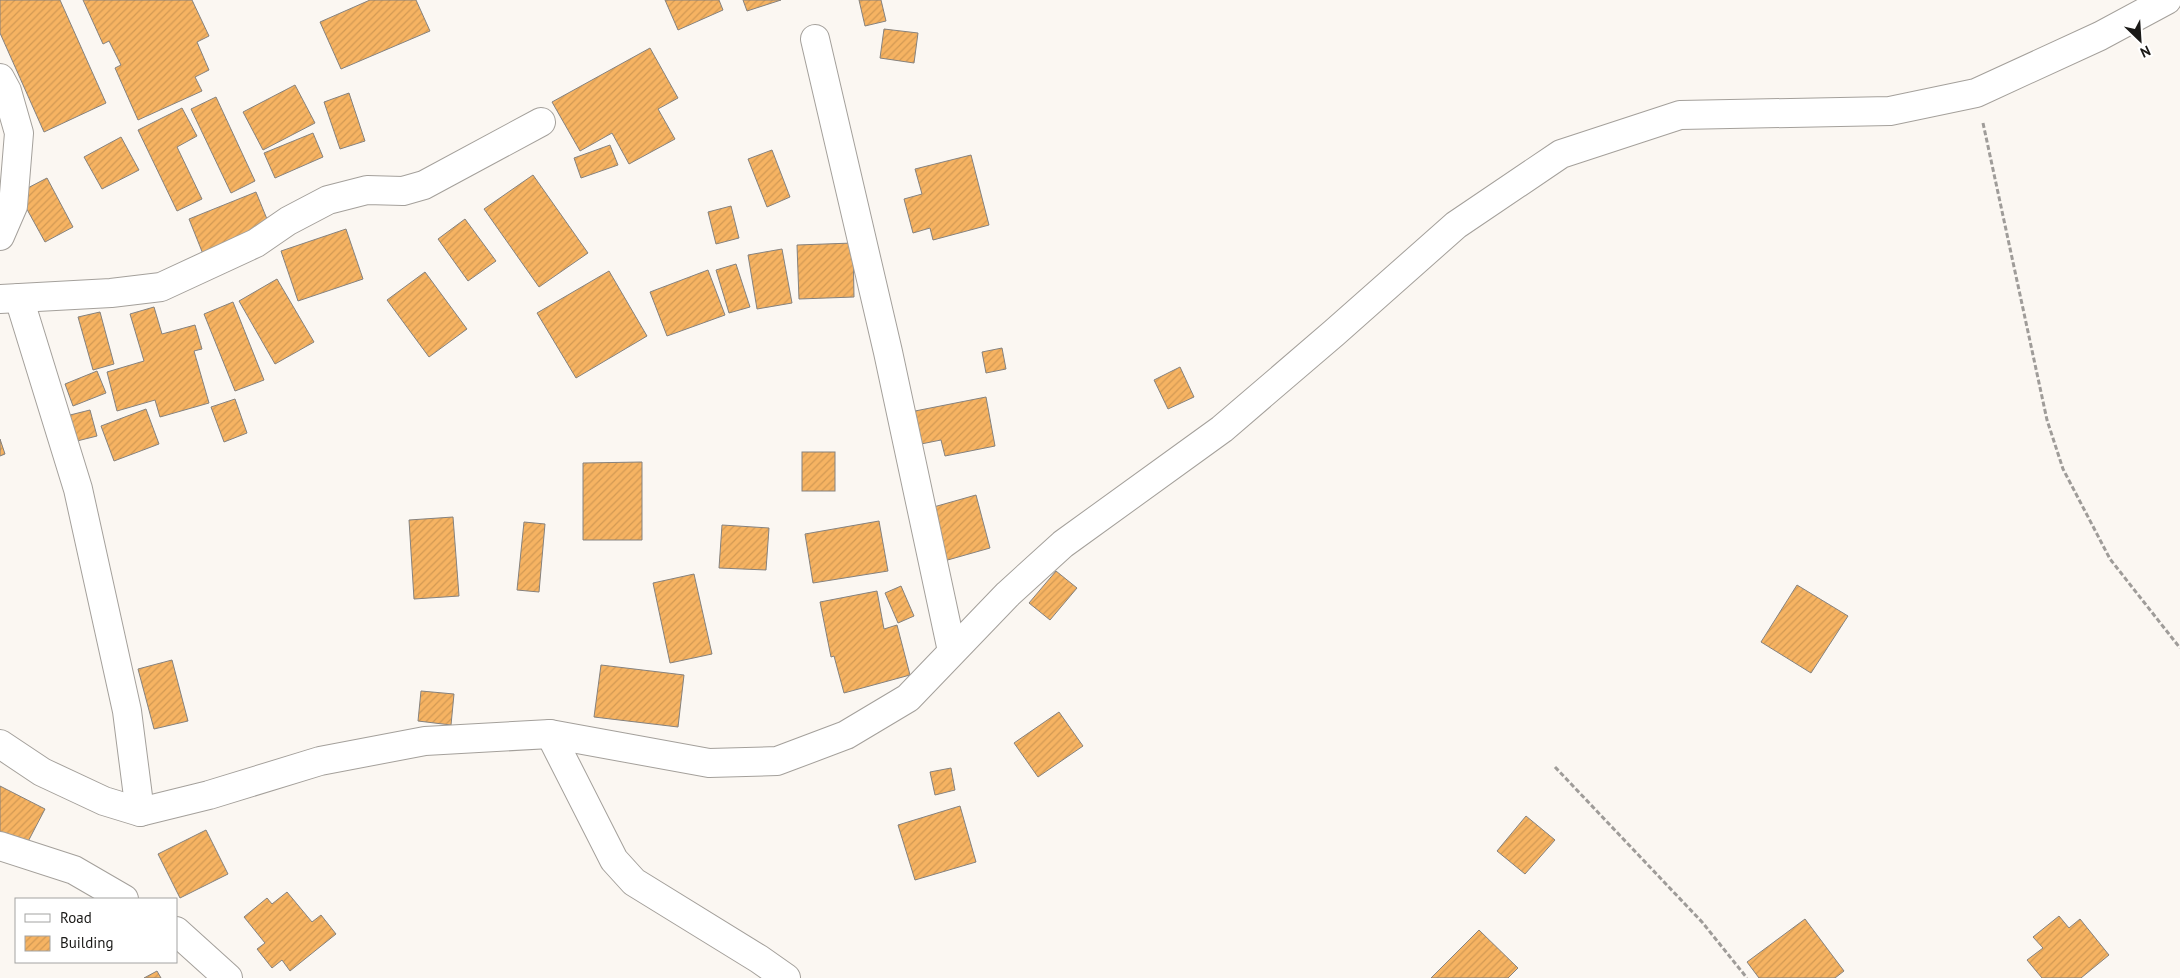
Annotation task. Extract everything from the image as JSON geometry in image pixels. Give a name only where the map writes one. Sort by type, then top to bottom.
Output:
[{"type":"street","points":[[0,744],[42,772],[104,801],[140,812],[209,795],[320,761],[424,741],[550,734],[709,763],[777,761],[846,736],[908,698],[1008,594],[1063,544],[1222,429],[1456,225],[1561,154],[1680,115],[1890,111],[1976,94],[2100,36],[2167,0]]},
{"type":"street","points":[[816,39],[888,352],[952,651]]},
{"type":"street","points":[[0,78],[8,91],[18,133],[13,206],[0,236]]},
{"type":"street","points":[[140,812],[127,711],[78,489],[9,299],[111,293],[161,287],[256,243],[288,221],[328,200],[367,190],[403,191],[424,185],[541,122]]},
{"type":"street","points":[[550,734],[614,860],[634,882],[759,959],[786,978]]},
{"type":"street","points":[[0,846],[74,870],[122,898]]},
{"type":"street","points":[[178,933],[228,978]]},
{"type":"path","points":[[1976,94],[2047,420],[2063,469],[2110,559],[2180,648]]},
{"type":"path","points":[[1555,767],[1702,922],[1747,978]]},
{"type":"building","points":[[0,0],[60,0],[106,103],[44,132],[0,33]]},
{"type":"building","points":[[83,0],[192,0],[209,36],[197,42],[209,70],[195,77],[202,91],[138,120],[115,68],[121,65],[109,41],[103,44]]},
{"type":"building","points":[[370,0],[416,0],[430,31],[341,69],[320,22]]},
{"type":"building","points":[[665,0],[719,0],[723,10],[678,30]]},
{"type":"building","points":[[743,0],[781,0],[747,11]]},
{"type":"building","points":[[859,0],[881,0],[886,21],[865,26]]},
{"type":"building","points":[[884,29],[918,33],[914,63],[880,58]]},
{"type":"building","points":[[650,48],[678,98],[658,109],[675,139],[629,164],[612,133],[580,151],[552,102]]},
{"type":"building","points":[[295,85],[315,123],[263,150],[243,112]]},
{"type":"building","points":[[349,93],[365,141],[340,149],[324,102]]},
{"type":"building","points":[[216,97],[255,181],[231,193],[191,109]]},
{"type":"building","points":[[182,108],[197,136],[177,147],[202,199],[177,211],[138,130]]},
{"type":"building","points":[[313,133],[323,157],[275,178],[264,153]]},
{"type":"building","points":[[121,137],[139,170],[102,189],[84,157]]},
{"type":"building","points":[[610,145],[618,165],[581,178],[574,158]]},
{"type":"building","points":[[772,150],[790,197],[767,207],[748,159]]},
{"type":"building","points":[[971,155],[989,225],[933,240],[930,228],[913,233],[904,199],[922,194],[915,169]]},
{"type":"building","points":[[533,175],[588,253],[539,287],[484,209]]},
{"type":"building","points":[[47,178],[73,227],[45,242],[18,193]]},
{"type":"building","points":[[256,192],[269,224],[236,237],[241,251],[207,264],[189,219]]},
{"type":"building","points":[[731,206],[739,238],[716,244],[708,212]]},
{"type":"building","points":[[465,219],[496,261],[468,281],[438,239]]},
{"type":"building","points":[[346,229],[363,279],[298,301],[281,251]]},
{"type":"building","points":[[853,243],[854,297],[799,299],[797,245]]},
{"type":"building","points":[[782,249],[792,303],[757,309],[748,255]]},
{"type":"building","points":[[736,264],[750,307],[729,313],[716,270]]},
{"type":"building","points":[[708,270],[725,315],[667,336],[650,292]]},
{"type":"building","points":[[609,271],[647,336],[576,378],[537,313]]},
{"type":"building","points":[[425,272],[467,329],[429,357],[387,300]]},
{"type":"building","points":[[277,279],[314,342],[275,364],[239,301]]},
{"type":"building","points":[[233,302],[264,380],[235,391],[204,314]]},
{"type":"building","points":[[154,307],[162,334],[195,325],[202,349],[194,351],[209,403],[160,417],[155,400],[117,411],[107,372],[144,361],[130,314]]},
{"type":"building","points":[[100,312],[114,364],[93,370],[78,317]]},
{"type":"building","points":[[1002,348],[1006,369],[986,373],[982,352]]},
{"type":"building","points":[[1180,367],[1194,397],[1168,409],[1154,380]]},
{"type":"building","points":[[97,371],[106,393],[73,406],[65,384]]},
{"type":"building","points":[[986,397],[995,446],[945,456],[941,440],[921,444],[915,411]]},
{"type":"building","points":[[235,399],[247,433],[224,442],[211,407]]},
{"type":"building","points":[[146,409],[159,444],[114,461],[101,426]]},
{"type":"building","points":[[90,410],[97,436],[69,443],[62,417]]},
{"type":"building","points":[[0,439],[5,454],[0,456]]},
{"type":"building","points":[[802,452],[835,452],[835,491],[802,491]]},
{"type":"building","points":[[642,462],[642,540],[583,540],[583,463]]},
{"type":"building","points":[[976,495],[990,548],[937,563],[923,510]]},
{"type":"building","points":[[453,517],[459,596],[414,599],[409,520]]},
{"type":"building","points":[[879,521],[888,571],[813,583],[805,534]]},
{"type":"building","points":[[524,522],[545,524],[539,592],[517,590]]},
{"type":"building","points":[[722,525],[769,528],[766,570],[719,568]]},
{"type":"building","points":[[1056,571],[1077,588],[1050,620],[1029,603]]},
{"type":"building","points":[[694,574],[712,654],[670,663],[653,583]]},
{"type":"building","points":[[1797,585],[1848,616],[1811,673],[1761,642]]},
{"type":"building","points":[[901,586],[914,616],[898,623],[885,593]]},
{"type":"building","points":[[877,591],[884,629],[897,625],[910,675],[844,693],[834,656],[831,657],[820,602]]},
{"type":"building","points":[[172,660],[188,721],[154,729],[138,669]]},
{"type":"building","points":[[601,665],[684,675],[678,727],[594,717]]},
{"type":"building","points":[[421,691],[454,694],[451,725],[418,721]]},
{"type":"building","points":[[1059,712],[1083,746],[1038,777],[1014,743]]},
{"type":"building","points":[[951,768],[955,790],[935,795],[930,772]]},
{"type":"building","points":[[0,786],[45,809],[21,855],[0,844]]},
{"type":"building","points":[[960,806],[976,862],[915,880],[898,825]]},
{"type":"building","points":[[1526,816],[1555,840],[1525,874],[1497,851]]},
{"type":"building","points":[[206,830],[228,874],[180,898],[158,854]]},
{"type":"building","points":[[287,892],[312,922],[321,915],[336,934],[290,971],[282,960],[272,968],[257,949],[265,943],[244,917],[267,898],[272,904]]},
{"type":"building","points":[[2059,916],[2069,928],[2080,919],[2109,955],[2081,978],[2042,978],[2027,960],[2043,948],[2033,937]]},
{"type":"building","points":[[1805,919],[1844,971],[1835,978],[1759,978],[1747,962]]},
{"type":"building","points":[[1479,930],[1518,968],[1508,978],[1431,978]]},
{"type":"building","points":[[157,971],[161,978],[144,978]]}]
